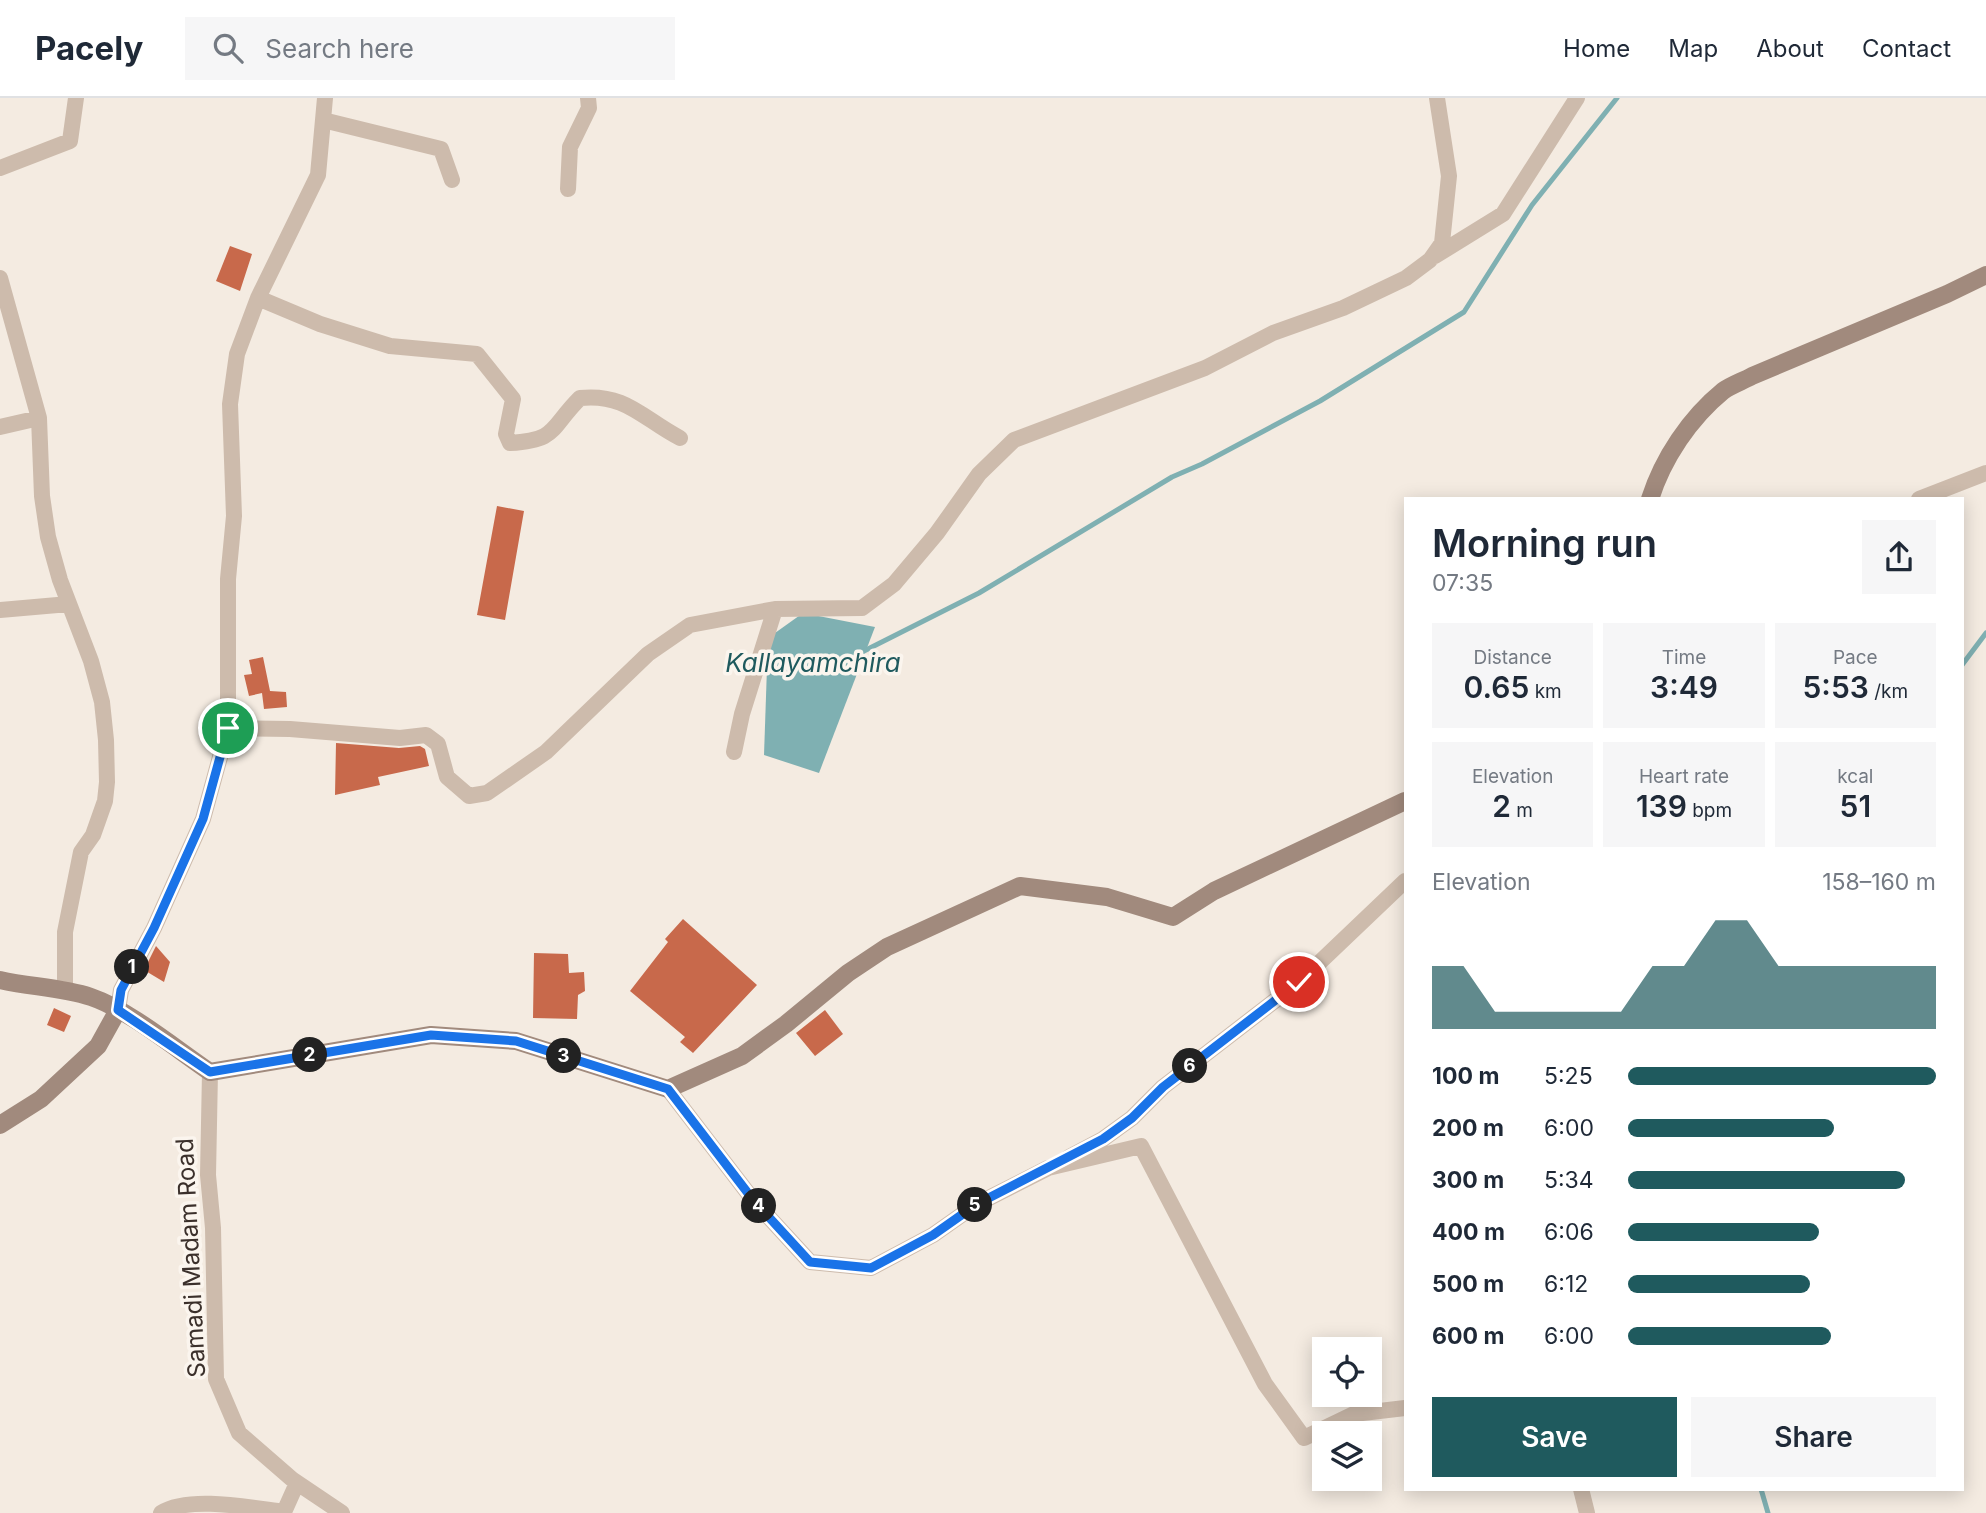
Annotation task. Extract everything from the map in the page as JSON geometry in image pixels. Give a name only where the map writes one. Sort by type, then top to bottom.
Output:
[{"type":"street","points":[[0,168],[70,141],[76,98]]},
{"type":"street","points":[[0,1125],[41,1099],[98,1046],[118,1010],[121,990],[154,928],[203,819],[228,728],[228,579],[234,516],[230,404],[237,354],[258,298],[318,175],[325,98]]},
{"type":"street","points":[[568,189],[570,147],[589,107],[589,98]]},
{"type":"street","points":[[1432,257],[1442,243],[1449,176],[1437,98]]},
{"type":"street","points":[[228,728],[290,729],[400,738],[426,735],[438,744],[447,777],[458,789],[468,796],[487,793],[546,751],[584,718],[648,653],[690,625],[775,609],[862,608],[894,584],[937,533],[979,474],[1014,440],[1205,368],[1273,333],[1343,308],[1406,278],[1432,257],[1503,214],[1577,98]]},
{"type":"street","points":[[323,120],[441,149],[452,180]]},
{"type":"street","points":[[1651,497],[1657,478],[1675,444],[1724,391],[1752,376],[1986,275]]},
{"type":"street","points":[[0,278],[39,418],[42,496],[48,537],[69,604],[91,661],[102,702],[107,782],[105,801],[93,835],[81,852],[65,932],[65,989]]},
{"type":"street","points":[[258,298],[320,324],[390,346],[477,354],[513,399],[506,433],[510,443],[533,442],[549,435],[580,398],[597,396],[634,407],[680,438]]},
{"type":"street","points":[[0,427],[39,418]]},
{"type":"street","points":[[1924,497],[1986,473]]},
{"type":"street","points":[[0,610],[69,604]]},
{"type":"street","points":[[734,752],[742,714],[775,609]]},
{"type":"street","points":[[668,1089],[742,1056],[786,1024],[848,972],[887,947],[1020,886],[1107,897],[1173,917],[1214,891],[1404,801]]},
{"type":"street","points":[[0,981],[65,989],[93,998],[118,1010],[210,1072],[431,1035],[516,1041],[668,1089],[754,1201],[810,1262],[871,1268],[933,1235],[977,1204],[1103,1139],[1132,1118],[1163,1087],[1299,982],[1404,882]]},
{"type":"street","name":"Samadi Madam Road","points":[[210,1072],[207,1150],[215,1273],[216,1379],[239,1433],[297,1483],[342,1513]]},
{"type":"street","points":[[1048,1168],[1141,1146],[1265,1384],[1304,1438],[1354,1414],[1404,1408]]},
{"type":"street","points":[[161,1513],[197,1505],[229,1505],[284,1512],[297,1483]]},
{"type":"street","points":[[1582,1491],[1587,1513]]},
{"type":"water","name":"Kallayamchira","points":[[803,613],[875,627],[819,773],[764,755],[768,638]]},
{"type":"building","points":[[230,246],[252,254],[240,291],[216,281]]},
{"type":"building","points":[[497,506],[524,511],[505,620],[477,615]]},
{"type":"building","points":[[263,657],[270,691],[286,692],[287,707],[264,709],[262,693],[249,696],[244,675],[252,674],[249,660]]},
{"type":"building","points":[[336,743],[399,748],[420,746],[425,749],[429,766],[378,777],[380,785],[335,795]]},
{"type":"building","points":[[683,919],[757,985],[693,1053],[680,1042],[685,1037],[630,991],[668,942],[665,939]]},
{"type":"building","points":[[156,946],[170,962],[164,982],[144,970]]},
{"type":"building","points":[[534,953],[568,954],[569,973],[584,972],[585,991],[578,995],[577,1019],[533,1018]]},
{"type":"building","points":[[54,1008],[71,1016],[64,1032],[47,1025]]},
{"type":"building","points":[[825,1010],[843,1034],[815,1056],[796,1033]]},
{"type":"waterway","points":[[862,652],[979,593],[1172,477],[1202,464],[1320,401],[1464,312],[1532,205],[1617,98]]},
{"type":"waterway","points":[[1964,662],[1986,633]]},
{"type":"waterway","points":[[1762,1491],[1768,1513]]},
{"type":"route","points":[[228,728],[203,819],[154,928],[121,990],[118,1010],[210,1072],[431,1035],[516,1041],[668,1089],[754,1201],[810,1262],[871,1268],[933,1235],[977,1204],[1103,1139],[1132,1118],[1163,1087],[1299,982]]}]
